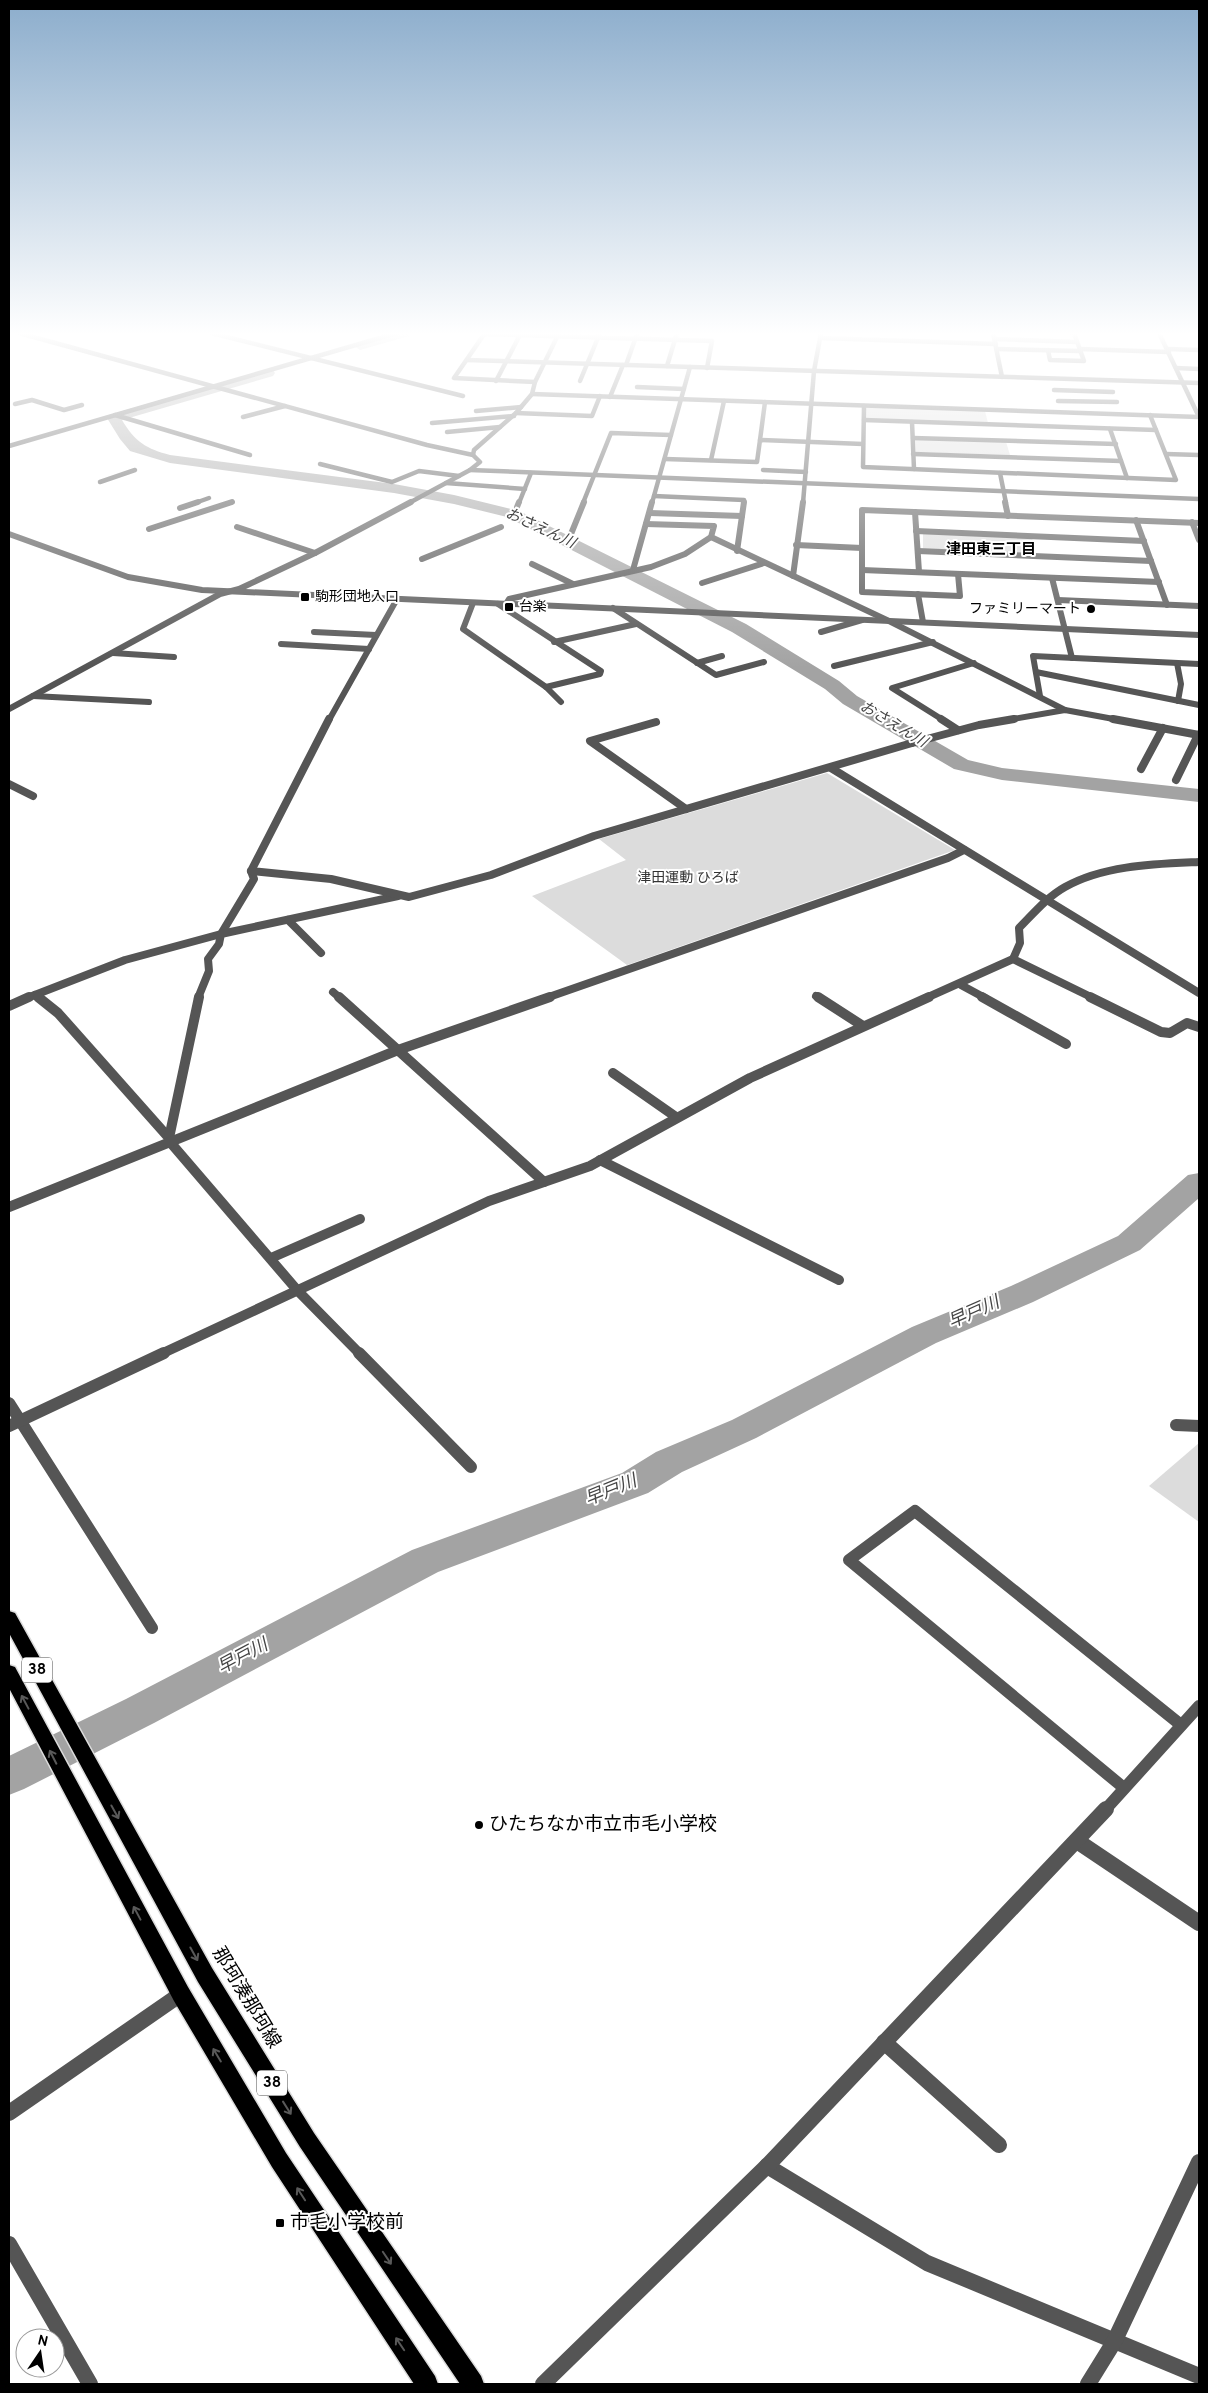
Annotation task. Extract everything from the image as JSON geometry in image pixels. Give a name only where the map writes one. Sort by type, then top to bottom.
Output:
[{"type":"main road","name":"那珂湊那珂線","points":[[9,1618],[205,1975],[307,2140],[473,2384]]},
{"type":"main road","name":"38","points":[[9,1672],[181,1994],[279,2160],[427,2384]]},
{"type":"street","points":[[215,445],[250,455]]},
{"type":"street","points":[[9,709],[225,592],[239,588],[315,553],[460,476],[480,462],[473,455],[426,445]]},
{"type":"street","points":[[473,455],[474,450],[480,445]]},
{"type":"street","points":[[571,534],[606,445]]},
{"type":"street","points":[[633,570],[668,445]]},
{"type":"street","points":[[711,460],[714,445]]},
{"type":"street","points":[[665,459],[757,462],[759,445]]},
{"type":"street","points":[[793,576],[805,484],[808,445]]},
{"type":"street","points":[[864,445],[863,467],[1176,480],[1162,445]]},
{"type":"street","points":[[913,445],[914,469]]},
{"type":"street","points":[[1116,445],[1127,478]]},
{"type":"street","points":[[913,454],[1121,461]]},
{"type":"street","points":[[1166,454],[1199,456]]},
{"type":"street","points":[[320,464],[392,482],[419,472],[460,476]]},
{"type":"street","points":[[100,482],[135,470]]},
{"type":"street","points":[[470,470],[1199,498]]},
{"type":"street","points":[[763,470],[806,472]]},
{"type":"street","points":[[1000,472],[1008,516]]},
{"type":"street","points":[[517,507],[531,473]]},
{"type":"street","points":[[446,483],[525,489]]},
{"type":"street","points":[[654,496],[744,500],[737,551]]},
{"type":"street","points":[[180,508],[209,498]]},
{"type":"street","points":[[149,529],[232,502]]},
{"type":"street","points":[[958,574],[960,596],[862,592],[862,510],[1199,523]]},
{"type":"street","points":[[650,512],[742,516]]},
{"type":"street","points":[[915,512],[919,572]]},
{"type":"street","points":[[1136,520],[1167,604]]},
{"type":"street","points":[[1192,522],[1199,540]]},
{"type":"street","points":[[506,604],[509,599],[674,559],[711,537],[714,526],[646,524]]},
{"type":"street","points":[[237,527],[315,553]]},
{"type":"street","points":[[422,559],[501,527]]},
{"type":"street","points":[[916,531],[1144,541]]},
{"type":"street","points":[[9,534],[128,577],[179,587],[225,592],[1199,635]]},
{"type":"street","points":[[711,537],[932,642],[1065,710],[1199,735],[1176,780]]},
{"type":"street","points":[[796,545],[862,548]]},
{"type":"street","points":[[918,551],[1151,561]]},
{"type":"street","points":[[702,583],[764,563]]},
{"type":"street","points":[[532,564],[573,584]]},
{"type":"street","points":[[862,570],[1159,582]]},
{"type":"street","points":[[1052,578],[1072,658]]},
{"type":"street","points":[[918,594],[923,622]]},
{"type":"street","points":[[169,1140],[197,1001],[209,971],[208,959],[219,944],[221,934],[254,880],[251,871],[326,725],[397,600]]},
{"type":"street","points":[[1058,600],[1199,606]]},
{"type":"street","points":[[473,603],[463,629],[546,687],[561,702]]},
{"type":"street","points":[[498,604],[601,671],[600,674],[546,687]]},
{"type":"street","points":[[613,608],[716,675],[764,662]]},
{"type":"street","points":[[821,632],[861,622],[862,620]]},
{"type":"street","points":[[554,642],[636,624]]},
{"type":"street","points":[[314,632],[376,635]]},
{"type":"street","points":[[834,666],[932,642]]},
{"type":"street","points":[[281,644],[369,649]]},
{"type":"street","points":[[112,653],[174,656]]},
{"type":"street","points":[[697,663],[722,656]]},
{"type":"street","points":[[1040,696],[1033,656],[1199,664]]},
{"type":"street","points":[[958,730],[892,688],[974,663]]},
{"type":"street","points":[[1177,663],[1181,684],[1178,701]]},
{"type":"street","points":[[1036,672],[1199,705]]},
{"type":"street","points":[[33,696],[148,702]]},
{"type":"street","points":[[251,871],[331,880],[398,896],[410,897],[470,882],[594,836],[928,738],[958,730],[1065,710]]},
{"type":"street","points":[[656,722],[590,741],[686,809]]},
{"type":"street","points":[[1140,769],[1163,728]]},
{"type":"street","points":[[831,768],[1199,993]]},
{"type":"street","points":[[9,784],[33,796]]},
{"type":"street","points":[[9,1207],[169,1140],[398,1050],[948,858],[964,850]]},
{"type":"street","points":[[9,1426],[297,1290],[342,1272],[489,1200],[544,1182],[600,1160],[750,1078],[863,1026],[961,985],[1013,959],[1020,943],[1020,928],[1046,901],[1065,887],[1083,879],[1125,868],[1199,862]]},
{"type":"street","points":[[9,1006],[60,983],[125,960],[221,934],[398,896]]},
{"type":"street","points":[[288,920],[322,953]]},
{"type":"street","points":[[1013,959],[1161,1032],[1170,1033],[1187,1023],[1199,1027]]},
{"type":"street","points":[[961,985],[1066,1044]]},
{"type":"street","points":[[332,992],[544,1182]]},
{"type":"street","points":[[35,995],[58,1013],[169,1140],[226,1209],[272,1258],[297,1290],[471,1467]]},
{"type":"street","points":[[816,996],[863,1026]]},
{"type":"street","points":[[613,1073],[676,1118]]},
{"type":"street","points":[[600,1160],[839,1280]]},
{"type":"street","points":[[272,1258],[360,1219]]},
{"type":"street","points":[[9,1403],[152,1628]]},
{"type":"street","points":[[1176,1425],[1199,1426]]},
{"type":"street","points":[[1124,1788],[849,1560],[915,1511],[1181,1725]]},
{"type":"street","points":[[543,2384],[767,2166],[1077,1841],[1199,1706]]},
{"type":"street","points":[[1077,1841],[1199,1923]]},
{"type":"street","points":[[9,2113],[181,1994]]},
{"type":"street","points":[[884,2042],[999,2145]]},
{"type":"street","points":[[1088,2384],[1114,2342],[1199,2162]]},
{"type":"street","points":[[767,2166],[927,2263],[1199,2376]]},
{"type":"street","points":[[9,2244],[90,2384]]},
{"type":"green space","points":[[915,445],[1007,445],[1010,455],[916,452]]},
{"type":"green space","points":[[923,533],[1032,537],[1035,554],[923,549]]},
{"type":"green space","name":"津田運動 ひろば","points":[[827,773],[955,850],[627,965],[532,896],[626,860],[599,839]]},
{"type":"green space","points":[[1199,1443],[1199,1522],[1149,1486]]},
{"type":"waterway","name":"おさえん川","points":[[132,445],[140,450],[170,459],[394,489],[454,499],[513,514],[739,628],[832,685],[850,700],[961,765],[1002,774],[1199,796]]},
{"type":"waterway","name":"早戸川","points":[[9,1776],[140,1711],[425,1561],[635,1483],[669,1462],[744,1429],[924,1335],[1022,1294],[1129,1243],[1199,1182]]},
{"type":"place","name":"駒形団地入口","points":[[305,597]]},
{"type":"place","name":"台楽","points":[[509,607]]},
{"type":"place","name":"ファミリーマート","points":[[1091,609]]},
{"type":"place","name":"ひたちなか市立市毛小学校","points":[[479,1825]]},
{"type":"place","name":"市毛小学校前","points":[[280,2223]]},
{"type":"district","name":"津田東三丁目","points":[[991,550]]}]
